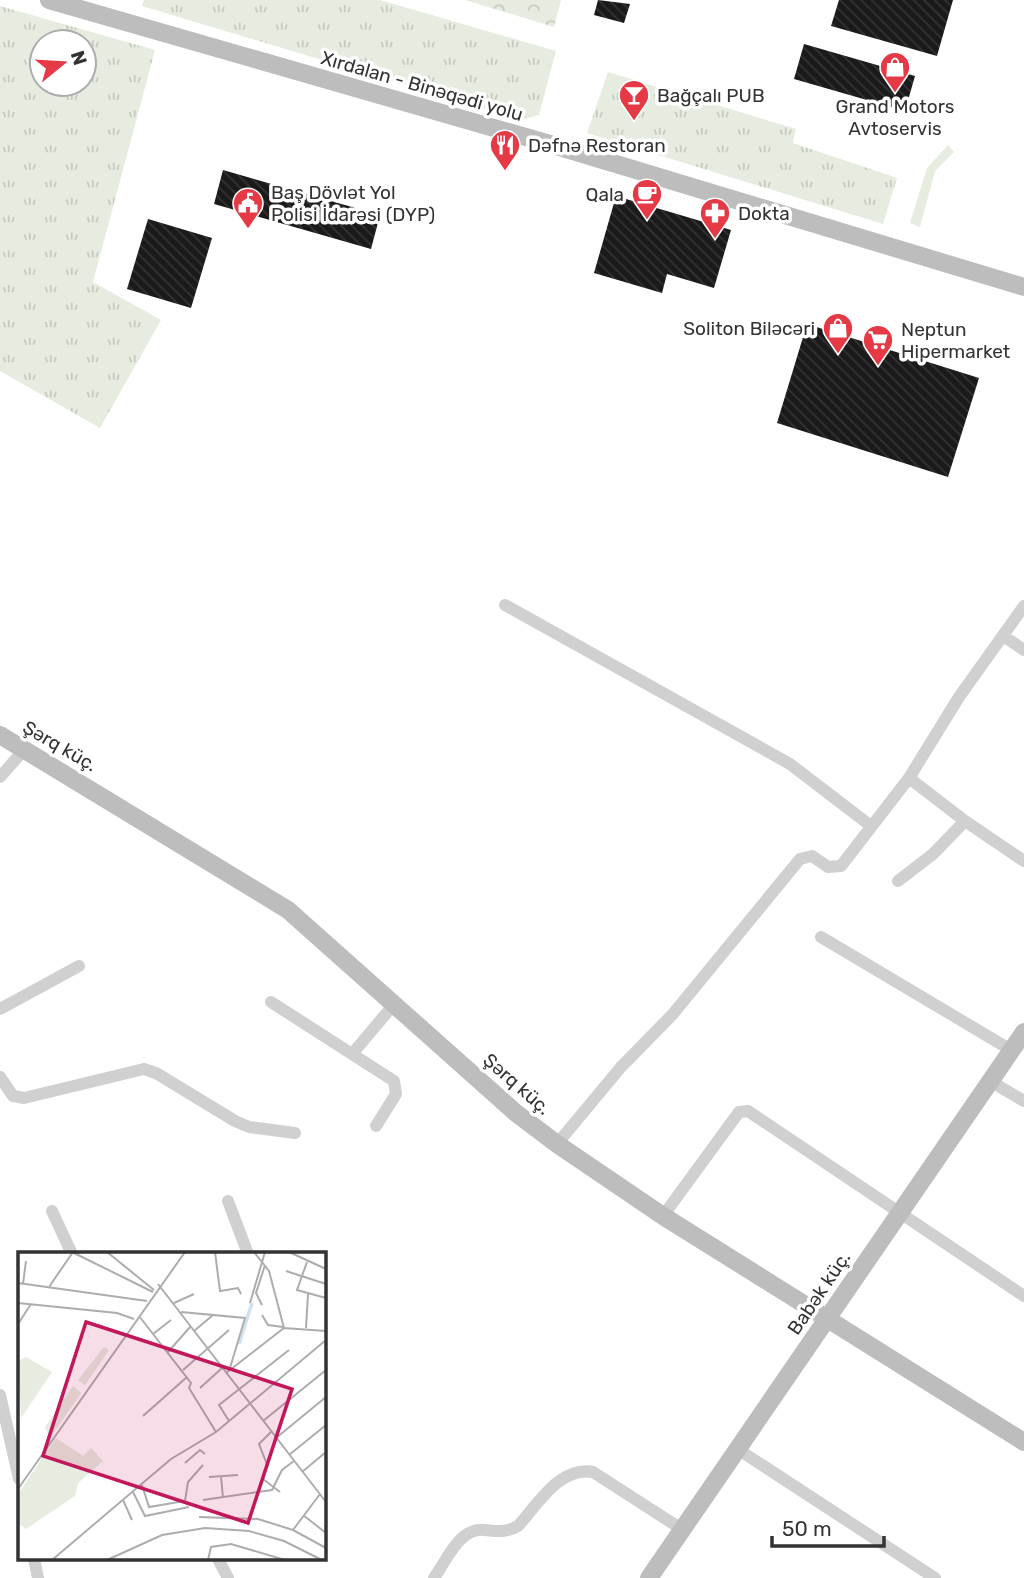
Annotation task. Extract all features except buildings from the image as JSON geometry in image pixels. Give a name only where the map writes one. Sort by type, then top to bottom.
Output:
[{"type":"main road","name":"Xırdalan - Binəqədi yolu","points":[[49,0],[543,142],[1024,287]]},
{"type":"main road","name":"Şərq küç.","points":[[0,735],[265,894],[309,928],[516,1113],[556,1144],[663,1216],[1024,1443]]},
{"type":"main road","name":"Babək küç.","points":[[650,1578],[1024,1032]]},
{"type":"street","points":[[505,605],[771,753],[871,826]]},
{"type":"street","points":[[556,1144],[621,1067],[672,1015],[800,859],[812,856],[828,867],[841,866],[909,778],[959,697],[1024,606]]},
{"type":"street","points":[[1005,636],[1024,650]]},
{"type":"street","points":[[0,777],[24,750]]},
{"type":"street","points":[[909,778],[1024,861]]},
{"type":"street","points":[[898,881],[933,854],[965,821]]},
{"type":"street","points":[[821,937],[1012,1050]]},
{"type":"street","points":[[0,1009],[79,966]]},
{"type":"street","points":[[271,1002],[394,1081],[398,1087],[376,1126]]},
{"type":"street","points":[[353,1053],[395,1003]]},
{"type":"street","points":[[0,1077],[13,1096],[24,1098],[144,1069],[156,1073],[249,1127],[295,1133]]},
{"type":"street","points":[[990,1081],[1024,1101]]},
{"type":"street","points":[[663,1216],[743,1111],[1024,1296]]},
{"type":"street","points":[[228,1201],[247,1252]]},
{"type":"street","points":[[52,1211],[71,1252]]},
{"type":"street","points":[[0,1395],[18,1475]]},
{"type":"street","points":[[739,1450],[935,1578]]},
{"type":"street","points":[[434,1578],[463,1536],[481,1529],[509,1531],[518,1526],[564,1477],[582,1470],[593,1472],[683,1530]]},
{"type":"street","points":[[34,1560],[38,1578]]},
{"type":"street","points":[[219,1560],[228,1578]]},
{"type":"green space","points":[[144,0],[380,0],[556,51],[539,115],[522,120],[142,6]]},
{"type":"green space","points":[[465,0],[561,0],[554,27]]},
{"type":"green space","points":[[0,6],[78,28],[28,28],[28,98],[98,98],[98,34],[155,50],[93,282],[161,320],[100,428],[0,371]]},
{"type":"green space","points":[[608,72],[796,129],[793,143],[897,178],[883,224],[587,133]]},
{"type":"green space","points":[[948,145],[954,152],[935,171],[920,227],[910,223],[927,168]]},
{"type":"place","name":"Grand Motors Avtoservis","points":[[895,94]]},
{"type":"place","name":"Bağçalı PUB","points":[[634,122]]},
{"type":"place","name":"Dəfnə Restoran","points":[[505,172]]},
{"type":"place","name":"Qala","points":[[647,221]]},
{"type":"place","name":"Baş Dövlət Yol Polisi İdarəsi (DYP)","points":[[248,230]]},
{"type":"place","name":"Dokta","points":[[715,240]]},
{"type":"place","name":"Soliton Biləcəri","points":[[838,355]]},
{"type":"place","name":"Neptun Hipermarket","points":[[878,367]]}]
